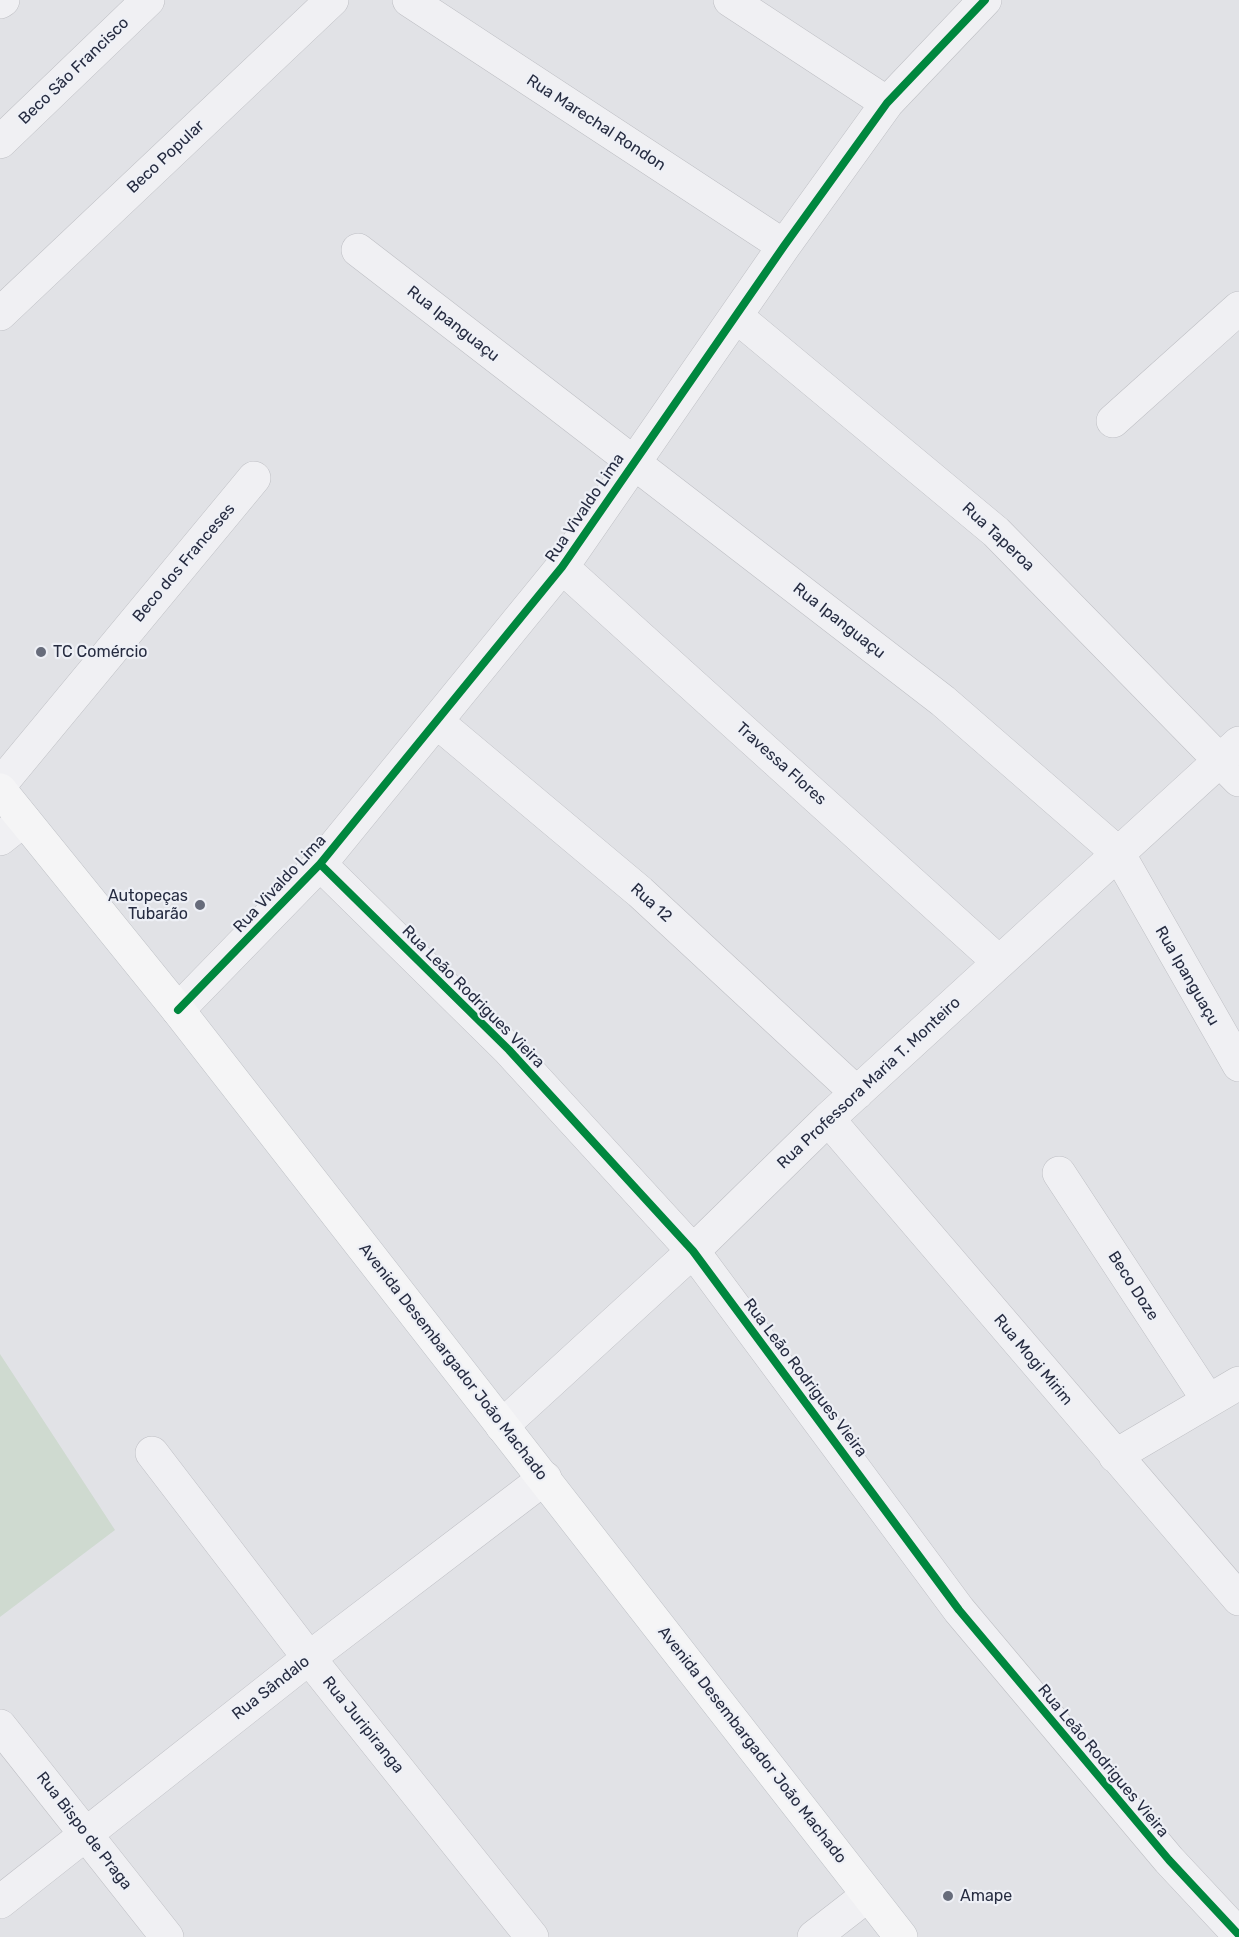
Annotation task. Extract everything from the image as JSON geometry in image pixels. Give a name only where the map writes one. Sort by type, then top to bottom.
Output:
[{"type":"main road","name":"Avenida Desembargador João Machado","points":[[0,790],[12,829],[178,1010],[901,1937]]},
{"type":"street","name":"Beco São Francisco","points":[[0,142],[148,0]]},
{"type":"street","name":"Beco Popular","points":[[0,314],[332,0]]},
{"type":"street","name":"Rua Marechal Rondon","points":[[409,0],[784,246]]},
{"type":"street","points":[[730,0],[888,103]]},
{"type":"street","name":"Rua Vivaldo Lima","points":[[178,1010],[320,864],[562,567],[784,246],[888,103],[985,0]]},
{"type":"street","name":"Rua Ipanguaçu","points":[[358,250],[943,701],[1118,853],[1239,1065]]},
{"type":"street","points":[[1113,422],[1239,308]]},
{"type":"street","name":"Rua Taperoa","points":[[736,316],[996,532],[1233,761]]},
{"type":"street","name":"Beco dos Franceses","points":[[0,785],[254,478]]},
{"type":"street","name":"Travessa Flores","points":[[562,567],[999,962]]},
{"type":"street","name":"Rua 12","points":[[436,722],[640,892],[857,1093]]},
{"type":"street","name":"Rua Professora Maria T. Monteiro","points":[[502,1426],[693,1251],[828,1119],[1118,853],[1233,761]]},
{"type":"street","name":"Rua Leão Rodrigues Vieira","points":[[320,864],[509,1050],[693,1251],[959,1610],[1169,1860],[1239,1935]]},
{"type":"street","name":"Rua Mogi Mirim","points":[[828,1119],[1239,1599]]},
{"type":"street","name":"Beco Doze","points":[[1059,1173],[1208,1400]]},
{"type":"street","points":[[1115,1456],[1239,1383]]},
{"type":"street","name":"Rua Juripiranga","points":[[152,1453],[309,1658],[532,1937]]},
{"type":"street","name":"Rua Sândalo","points":[[0,1902],[309,1658],[545,1478]]},
{"type":"street","name":"Rua Bispo de Praga","points":[[0,1726],[167,1937]]},
{"type":"street","points":[[814,1937],[868,1895]]},
{"type":"shaded area","points":[[0,1354],[115,1530],[0,1617]]},
{"type":"cycle path","points":[[178,1010],[320,864],[562,567],[784,246],[887,103],[985,0]]},
{"type":"cycle path","points":[[320,864],[509,1050],[693,1251],[959,1610],[1169,1860],[1239,1935]]},
{"type":"place","name":"TC Comércio","points":[[41,652]]},
{"type":"place","name":"Autopeças Tubarão","points":[[200,905]]},
{"type":"place","name":"Amape","points":[[948,1896]]}]
